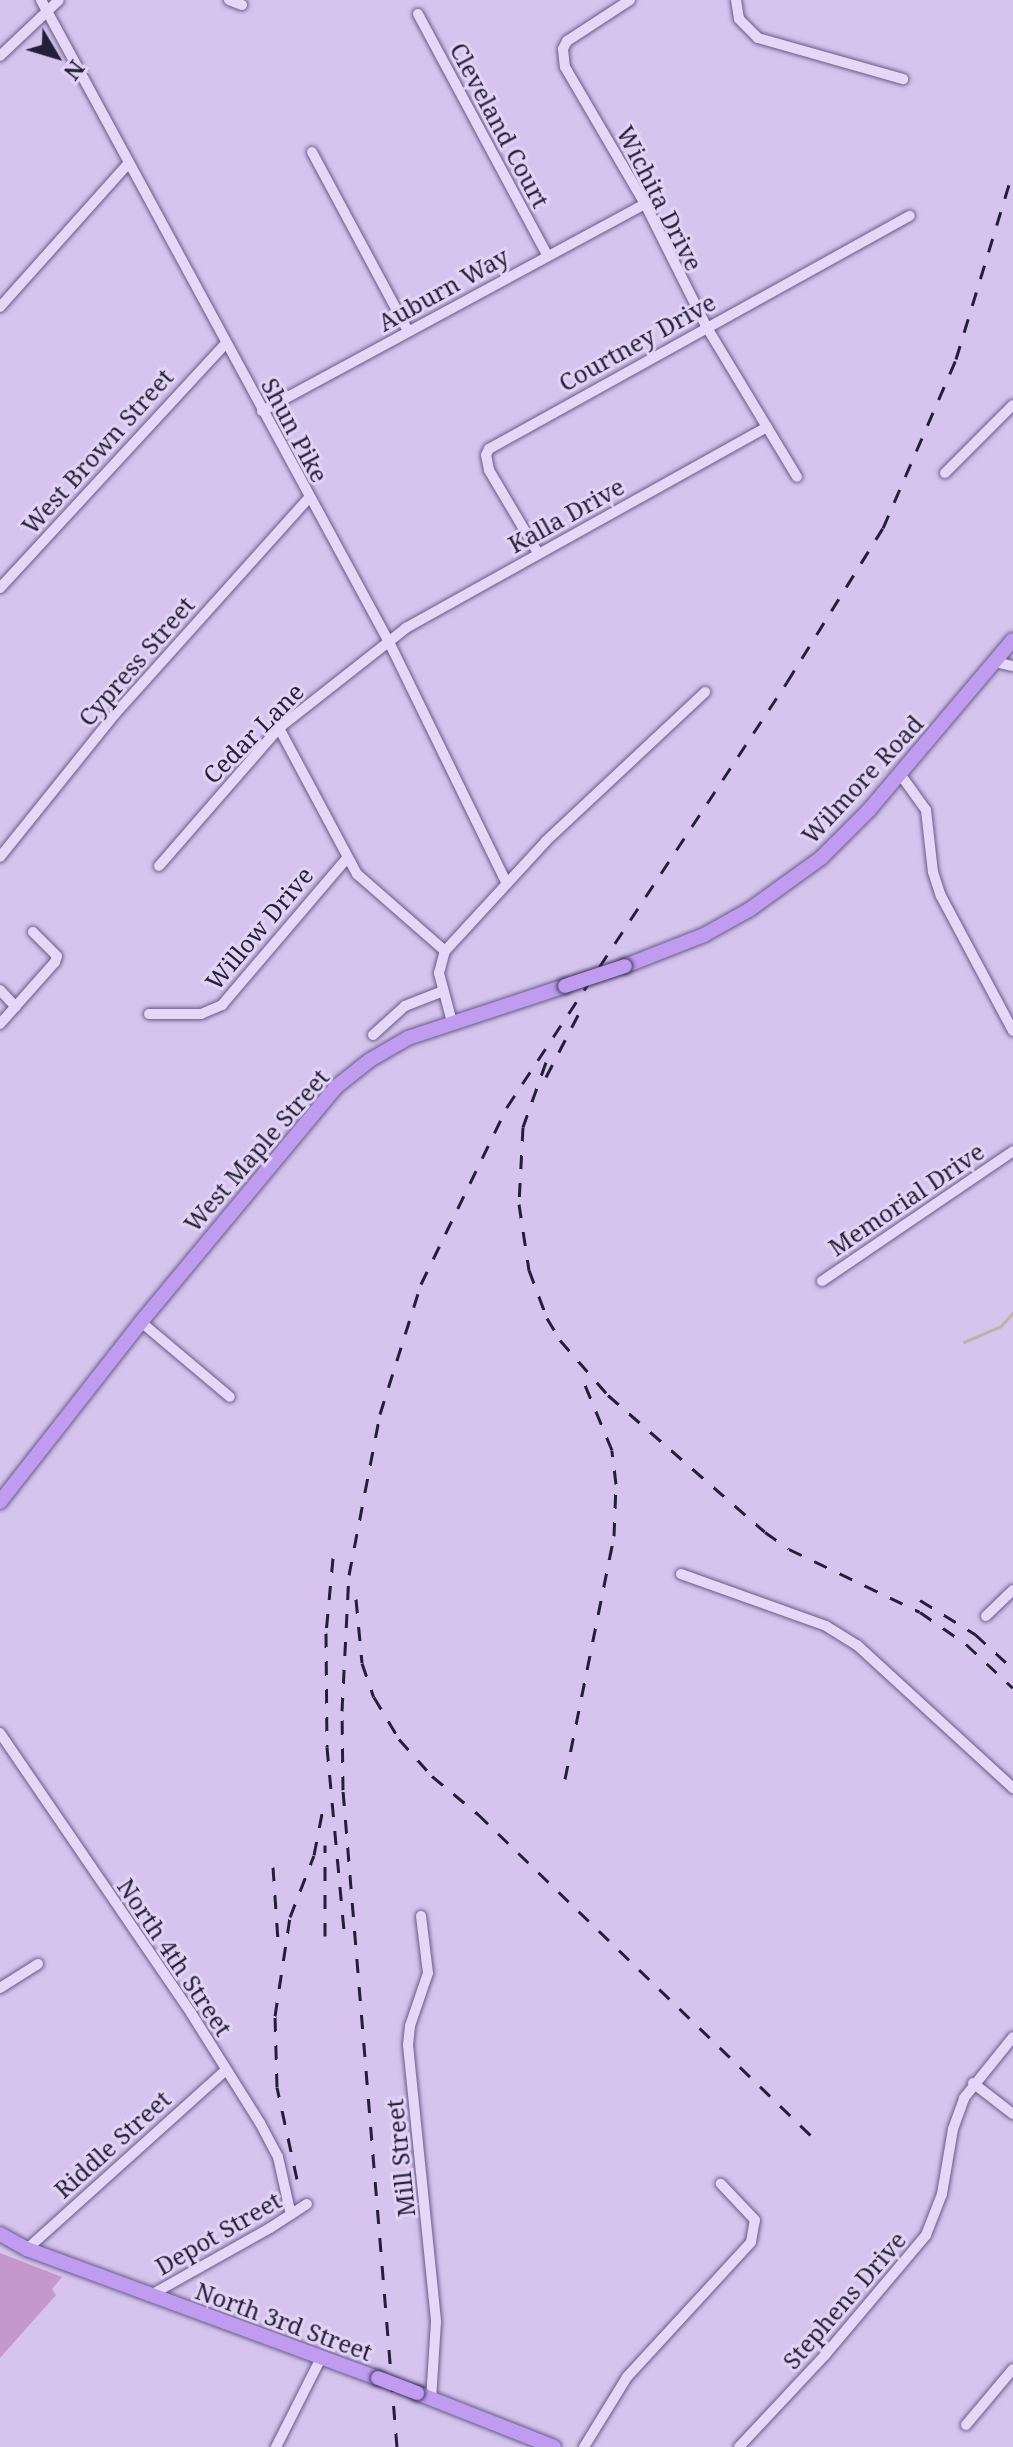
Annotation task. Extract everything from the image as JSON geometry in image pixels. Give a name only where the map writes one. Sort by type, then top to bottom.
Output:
[{"type":"main road","name":"Wilmore Road","points":[[452,1022],[625,966],[704,935],[787,884],[850,830],[1013,640]]},
{"type":"main road","name":"West Maple Street","points":[[0,1502],[141,1322],[336,1087],[389,1048],[452,1022]]},
{"type":"main road","name":"North 3rd Street","points":[[0,2234],[27,2249],[149,2296],[320,2360],[378,2378],[554,2447]]},
{"type":"street","points":[[0,56],[43,5],[59,0]]},
{"type":"street","points":[[229,0],[242,5]]},
{"type":"street","name":"Wichita Drive","points":[[630,0],[574,34],[563,49],[563,58],[645,204],[706,326],[797,477]]},
{"type":"street","points":[[736,0],[739,19],[758,38],[903,79]]},
{"type":"street","name":"Shun Pike","points":[[43,5],[389,642],[506,882]]},
{"type":"street","name":"Cleveland Court","points":[[418,14],[547,255]]},
{"type":"street","points":[[312,152],[408,331]]},
{"type":"street","points":[[0,307],[128,164]]},
{"type":"street","name":"Auburn Way","points":[[262,411],[645,204]]},
{"type":"street","name":"Courtney Drive","points":[[538,553],[489,470],[486,455],[489,449],[706,326],[910,216]]},
{"type":"street","name":"West Brown Street","points":[[0,588],[226,343]]},
{"type":"street","points":[[945,473],[1013,405]]},
{"type":"street","name":"Kalla Drive","points":[[389,642],[406,628],[767,427]]},
{"type":"street","name":"Cypress Street","points":[[0,857],[115,714],[309,498]]},
{"type":"street","name":"Cedar Lane","points":[[159,866],[279,728],[389,642]]},
{"type":"street","points":[[995,662],[1013,666]]},
{"type":"street","points":[[452,1022],[439,966],[445,951],[506,882],[705,692]]},
{"type":"street","points":[[279,728],[347,858],[371,890],[445,951]]},
{"type":"street","points":[[900,774],[926,810],[933,872],[941,896],[1013,1031]]},
{"type":"street","name":"Willow Drive","points":[[149,1014],[201,1014],[222,1005],[347,858]]},
{"type":"street","points":[[0,1024],[53,965],[57,956],[33,932]]},
{"type":"street","points":[[0,990],[16,1007]]},
{"type":"street","points":[[373,1035],[405,1006],[443,991]]},
{"type":"street","name":"Memorial Drive","points":[[822,1281],[1013,1151]]},
{"type":"street","points":[[141,1322],[230,1397]]},
{"type":"street","points":[[681,1574],[826,1626],[857,1645],[1013,1788]]},
{"type":"street","points":[[986,1616],[1013,1590]]},
{"type":"street","name":"North 4th Street","points":[[0,1733],[226,2070],[278,2157],[291,2215]]},
{"type":"street","name":"Mill Street","points":[[421,1916],[428,1973],[410,2026],[408,2045],[436,2322],[424,2396]]},
{"type":"street","points":[[0,1988],[38,1964]]},
{"type":"street","name":"Stephens Drive","points":[[739,2447],[836,2343],[926,2235],[942,2194],[958,2113],[973,2083],[1013,2037]]},
{"type":"street","name":"Riddle Street","points":[[27,2249],[226,2070]]},
{"type":"street","points":[[973,2083],[1013,2114]]},
{"type":"street","points":[[584,2447],[627,2377],[751,2242],[755,2220],[721,2184]]},
{"type":"street","name":"Depot Street","points":[[149,2296],[307,2204]]},
{"type":"street","points":[[276,2447],[320,2360]]},
{"type":"street","points":[[966,2425],[1013,2369]]},
{"type":"shaded area","points":[[0,2253],[62,2277],[52,2289],[56,2295],[0,2358]]},
{"type":"waterway","points":[[964,1342],[1001,1326],[1013,1312]]},
{"type":"railway","points":[[397,2447],[343,1790],[342,1711],[349,1575],[380,1414],[421,1284],[507,1107],[787,682],[883,528],[956,359],[1013,171]]},
{"type":"railway","points":[[546,1077],[579,1013]]},
{"type":"railway","points":[[546,1062],[523,1127],[519,1204],[529,1270],[547,1318],[560,1340],[608,1395],[765,1532],[789,1549],[920,1612],[966,1644],[1013,1688]]},
{"type":"railway","points":[[565,1779],[614,1536],[616,1484],[612,1450],[581,1375]]},
{"type":"railway","points":[[333,1558],[326,1633],[327,1747],[344,1930]]},
{"type":"railway","points":[[356,1599],[362,1663],[374,1697],[399,1739],[432,1776],[478,1814],[817,2141]]},
{"type":"railway","points":[[920,1600],[975,1634],[1013,1669]]},
{"type":"railway","points":[[297,2179],[277,2087],[275,2016],[290,1917],[314,1855],[324,1803]]},
{"type":"railway","points":[[325,1845],[325,1936]]},
{"type":"railway","points":[[273,1867],[278,1941]]}]
